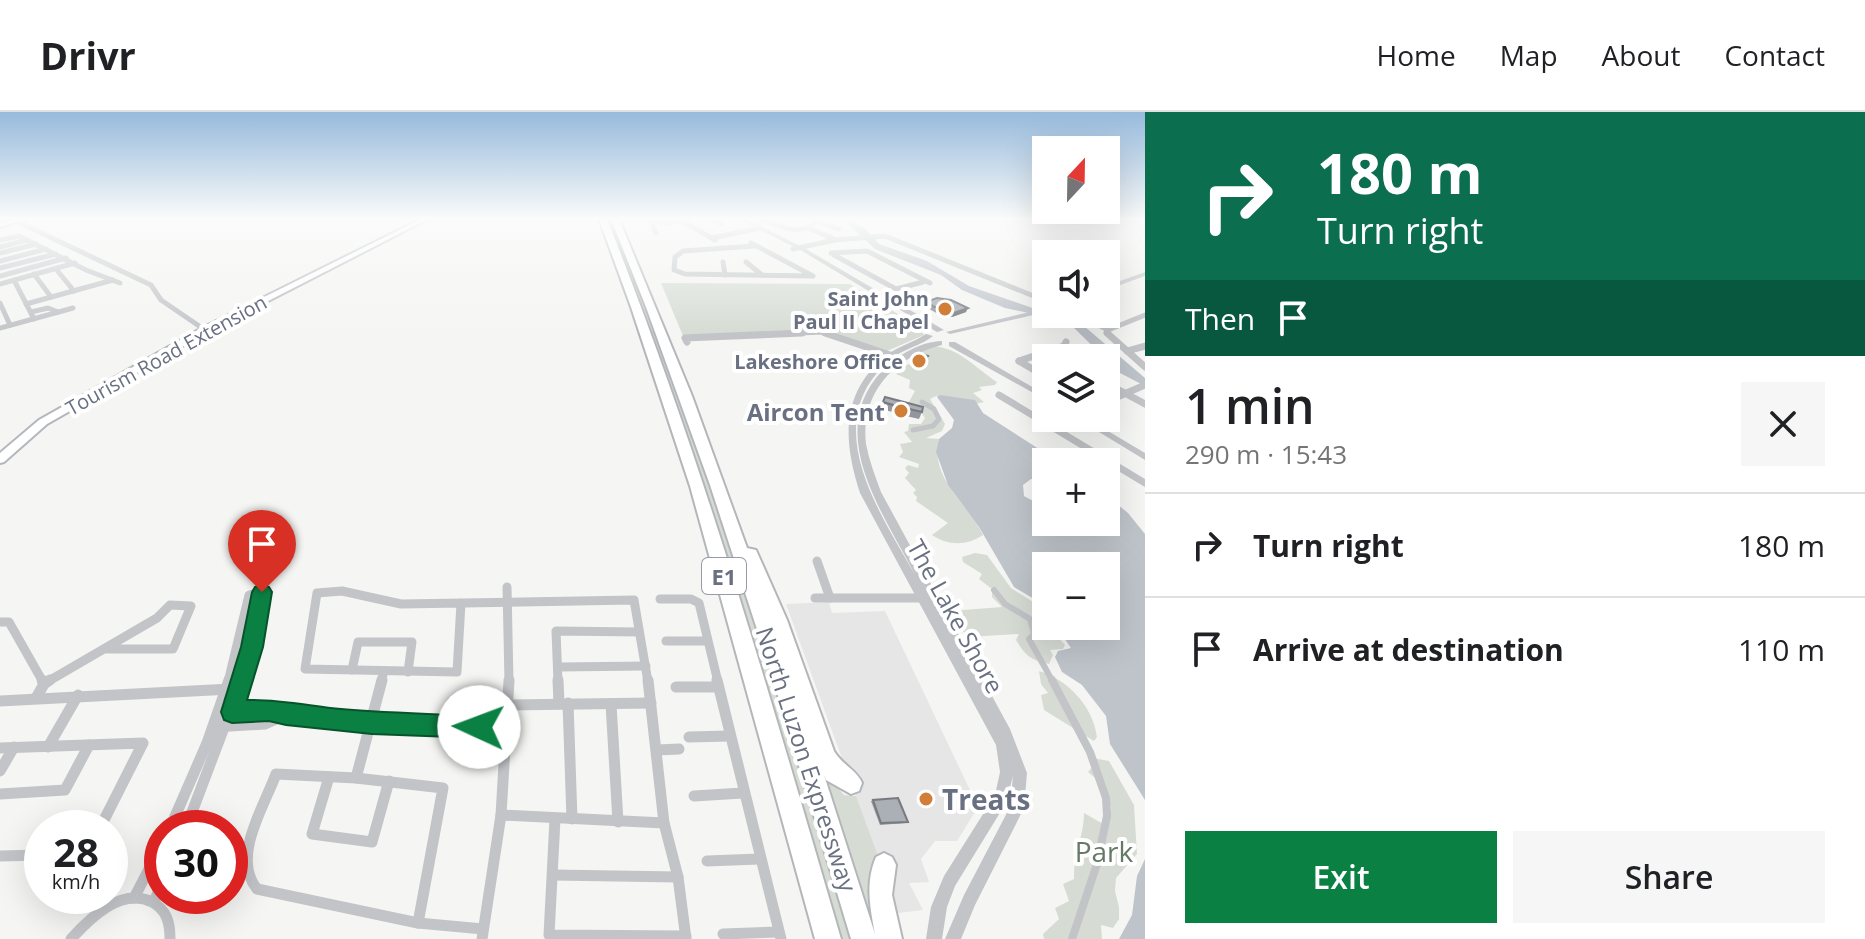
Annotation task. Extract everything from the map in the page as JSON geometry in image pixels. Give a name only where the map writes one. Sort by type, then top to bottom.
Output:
[{"type":"highway","name":"North Luzon Expressway","points":[[617,258],[660,374],[734,610],[828,939]]},
{"type":"highway","name":"North Luzon Expressway","points":[[630,258],[671,359],[725,510],[864,939]]},
{"type":"highway","points":[[725,510],[740,531],[771,603],[829,766],[841,779],[851,783]]},
{"type":"highway","points":[[884,865],[880,895],[889,939]]},
{"type":"main road","name":"Tourism Road Extension","points":[[0,459],[43,422],[205,330],[349,258]]},
{"type":"street","points":[[0,268],[40,258]]},
{"type":"street","points":[[0,276],[67,258],[86,270],[117,282],[26,304]]},
{"type":"street","points":[[93,258],[151,285],[164,302],[185,313],[205,330]]},
{"type":"street","points":[[675,258],[674,270],[679,274],[802,274],[775,258]]},
{"type":"street","points":[[811,258],[939,343]]},
{"type":"street","points":[[812,258],[940,330],[1032,388]]},
{"type":"street","points":[[839,258],[895,291],[926,282],[881,258]]},
{"type":"street","points":[[925,258],[1032,305]]},
{"type":"street","points":[[723,262],[725,275]]},
{"type":"street","points":[[746,262],[762,275]]},
{"type":"street","points":[[0,284],[75,263]]},
{"type":"street","points":[[56,269],[74,291]]},
{"type":"street","points":[[86,270],[94,286]]},
{"type":"street","points":[[34,274],[51,297]]},
{"type":"street","points":[[1120,283],[1145,274]]},
{"type":"street","points":[[14,280],[33,316]]},
{"type":"street","points":[[1120,290],[1145,280]]},
{"type":"street","points":[[0,303],[10,325]]},
{"type":"street","points":[[0,328],[33,316],[73,308]]},
{"type":"street","points":[[814,334],[689,343],[685,339],[814,334],[892,360],[1032,314]]},
{"type":"street","points":[[1104,328],[1108,330],[1145,315]]},
{"type":"street","name":"The Lake Shore","points":[[940,330],[929,334],[892,360],[851,416],[855,465],[865,493],[921,598],[1005,733],[1020,773],[1021,791],[1017,808],[960,918],[953,939]]},
{"type":"street","points":[[1108,330],[1107,333],[1145,367]]},
{"type":"street","points":[[1127,351],[1145,346]]},
{"type":"street","points":[[1032,356],[1019,361],[1032,369]]},
{"type":"street","points":[[1120,397],[1143,386]]},
{"type":"street","points":[[1120,390],[1145,404]]},
{"type":"street","points":[[999,395],[1145,483]]},
{"type":"street","name":"The Lake Shore","points":[[862,400],[862,441],[872,480],[942,628],[1002,744],[1007,772],[1001,798],[949,881],[939,907],[934,939]]},
{"type":"street","points":[[913,430],[933,426],[939,419],[934,409],[922,402]]},
{"type":"street","points":[[1105,432],[1145,454]]},
{"type":"street","points":[[1111,432],[1145,454]]},
{"type":"street","points":[[817,561],[830,598]]},
{"type":"street","points":[[418,923],[443,788],[356,778],[276,774],[246,855],[245,867],[249,880],[257,889],[418,923],[483,934],[501,815],[509,705],[507,587]]},
{"type":"street","points":[[994,590],[1005,604],[1030,619],[1034,634],[1029,639],[1082,736],[1098,770],[1107,801],[1107,816],[1091,885],[1077,914],[1072,939]]},
{"type":"street","points":[[461,603],[457,672],[305,669],[317,593],[342,591],[401,604],[634,600],[651,703],[664,823],[678,877],[686,938],[549,935],[555,819]]},
{"type":"street","points":[[178,810],[219,713],[238,649],[249,595],[261,592],[252,647],[232,712],[193,810]]},
{"type":"street","points":[[815,598],[921,598]]},
{"type":"street","points":[[660,599],[696,600],[780,935],[723,934]]},
{"type":"street","points":[[36,698],[44,684],[157,618],[170,605],[191,606],[173,649],[104,649]]},
{"type":"street","points":[[0,622],[9,622],[44,684]]},
{"type":"street","points":[[572,819],[556,631],[639,632]]},
{"type":"street","points":[[666,641],[707,641]]},
{"type":"street","points":[[352,670],[358,642],[412,642],[408,672]]},
{"type":"street","points":[[559,667],[646,666]]},
{"type":"street","points":[[356,778],[384,671]]},
{"type":"street","points":[[676,687],[717,687]]},
{"type":"street","points":[[0,701],[239,689]]},
{"type":"street","points":[[48,747],[78,695]]},
{"type":"street","points":[[509,705],[651,703]]},
{"type":"street","points":[[611,704],[618,822]]},
{"type":"street","points":[[219,713],[255,710],[372,723],[506,728]]},
{"type":"street","points":[[250,725],[255,710]]},
{"type":"street","points":[[213,727],[265,724],[286,715]]},
{"type":"street","points":[[689,737],[729,736]]},
{"type":"street","points":[[0,748],[143,743],[109,810]]},
{"type":"street","points":[[0,794],[65,790],[89,745]]},
{"type":"street","points":[[0,771],[14,747]]},
{"type":"street","points":[[657,750],[679,749]]},
{"type":"street","points":[[329,777],[312,834],[372,842],[389,781]]},
{"type":"street","points":[[694,796],[743,793]]},
{"type":"street","points":[[501,815],[664,823]]},
{"type":"street","points":[[979,833],[996,846]]},
{"type":"street","points":[[0,856],[24,855]]},
{"type":"street","points":[[707,861],[759,859]]},
{"type":"street","points":[[553,875],[678,877]]},
{"type":"street","points":[[134,898],[144,879]]},
{"type":"street","points":[[71,939],[99,911],[117,902],[134,898],[144,900]]},
{"type":"street","points":[[164,914],[169,920],[170,939]]},
{"type":"shaded area","points":[[897,258],[927,261],[969,286],[1032,308],[1032,314],[1005,308],[962,290],[941,275]]},
{"type":"shaded area","points":[[1074,328],[1086,328],[1105,344],[1090,344]]},
{"type":"shaded area","points":[[1120,357],[1145,378],[1145,386],[1120,373]]},
{"type":"shaded area","points":[[937,397],[975,400],[983,413],[1037,448],[1032,448],[1032,479],[1023,485],[1024,496],[1032,500],[1032,536],[1120,536],[1120,506],[1145,534],[1145,800],[1110,744],[1106,716],[1082,685],[1062,672],[1055,657],[1058,651],[1071,648],[1065,640],[1120,640],[1120,552],[1032,552],[1032,598],[1014,587],[979,527],[948,485],[936,452],[939,439],[952,428],[954,420]]},
{"type":"shaded area","points":[[829,602],[832,613],[885,611],[978,807],[957,841],[935,841],[921,859],[929,882],[909,883],[923,910],[898,913],[786,604]]},
{"type":"shaded area","points":[[1145,859],[1145,939],[1119,939],[1132,915],[1137,876]]},
{"type":"green space","points":[[621,258],[628,258],[685,407],[859,939],[834,939],[636,297]]},
{"type":"green space","points":[[661,283],[850,284],[920,328],[924,335],[887,351],[833,332],[816,330],[683,336]]},
{"type":"green space","points":[[932,346],[959,354],[997,382],[979,387],[982,390],[973,393],[984,402],[975,404],[936,396],[930,399],[945,424],[942,431],[926,438],[939,439],[937,453],[945,478],[983,535],[964,543],[951,543],[932,535],[948,523],[916,501],[913,493],[916,490],[905,478],[909,473],[905,468],[908,465],[918,468],[919,464],[899,457],[903,452],[900,444],[912,442],[904,432],[908,431],[909,424],[921,424],[925,418],[921,412],[906,407],[915,391],[909,388],[910,380],[896,374],[908,364],[918,368],[926,366],[928,361],[913,355]]},
{"type":"green space","points":[[975,553],[987,555],[1011,588],[1032,601],[1032,640],[1061,640],[1065,645],[1063,649],[1050,650],[1053,655],[1049,664],[1026,653],[1016,640],[1019,634],[967,637],[950,611],[1002,607],[992,597],[992,589],[979,579],[982,574],[963,562],[962,557]]},
{"type":"green space","points":[[1039,671],[1059,680],[1077,695],[1095,726],[1097,737],[1094,741],[1044,710],[1041,695],[1048,693],[1041,684]]},
{"type":"green space","points":[[809,730],[833,782],[844,795],[856,796],[882,867],[875,875],[869,892],[881,939],[877,939]]},
{"type":"green space","name":"Park","points":[[1093,758],[1109,761],[1134,805],[1137,854],[1116,878],[1119,919],[1113,928],[1101,925],[1102,939],[1044,939],[1043,934],[1059,919],[1055,908],[1069,901],[1063,884],[1074,879],[1084,813],[1105,825],[1111,808],[1100,782],[1088,772],[1094,765]]},
{"type":"building","points":[[937,298],[968,308],[954,313],[942,311],[926,302]]},
{"type":"building","points":[[920,353],[928,356],[922,361],[914,357]]},
{"type":"building","points":[[885,397],[923,407],[922,412],[909,409],[908,413],[899,411],[900,407],[883,402]]},
{"type":"building","points":[[898,798],[908,822],[881,823],[873,800]]},
{"type":"place","name":"Saint John Paul II Chapel","points":[[945,309]]},
{"type":"place","name":"Lakeshore Office","points":[[919,361]]},
{"type":"place","name":"Aircon Tent","points":[[901,411]]},
{"type":"place","name":"Treats","points":[[926,799]]},
{"type":"route","points":[[262,592],[252,647],[232,712],[269,710],[286,715],[372,723],[479,727]]}]
